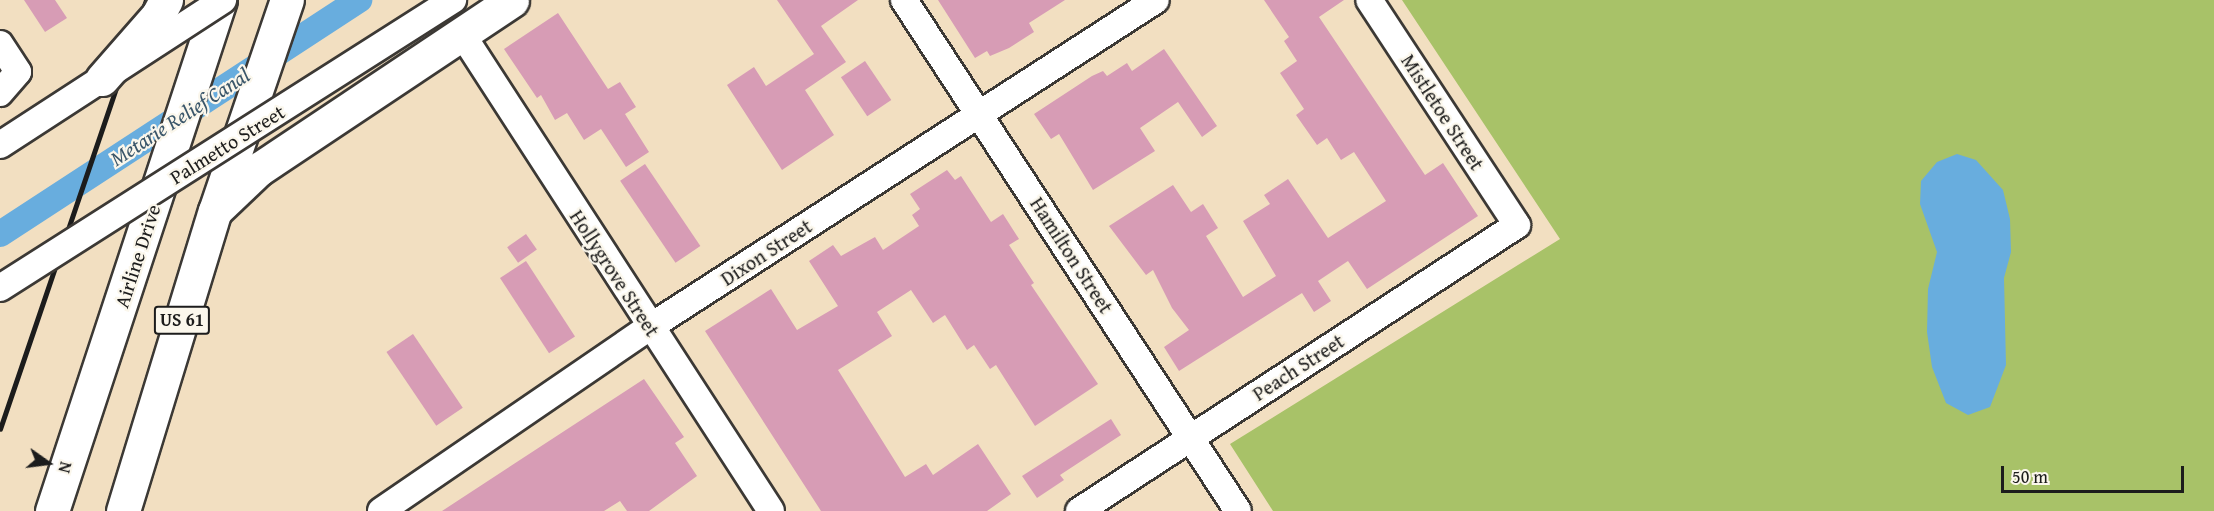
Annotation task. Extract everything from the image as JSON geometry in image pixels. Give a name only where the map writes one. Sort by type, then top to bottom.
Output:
[{"type":"highway","points":[[102,79],[158,15],[166,0]]},
{"type":"highway","name":"US 61","points":[[124,511],[215,211],[287,0]]},
{"type":"highway","points":[[215,211],[259,169],[512,0]]},
{"type":"highway","name":"Airline Drive","points":[[52,511],[220,3]]},
{"type":"street","name":"Palmetto Street","points":[[0,288],[453,0]]},
{"type":"street","name":"Hamilton Street","points":[[904,0],[980,112],[1238,511]]},
{"type":"street","name":"Dixon Street","points":[[381,511],[650,327],[1156,0]]},
{"type":"street","name":"Mistletoe Street","points":[[1369,0],[1517,225]]},
{"type":"street","points":[[0,145],[220,3]]},
{"type":"street","name":"Hollygrove Street","points":[[462,33],[771,511]]},
{"type":"street","points":[[0,44],[18,72],[0,93]]},
{"type":"street","name":"Peach Street","points":[[1079,511],[1517,225]]},
{"type":"green space","points":[[1402,0],[2214,0],[2214,511],[1273,511],[1230,444],[1560,239]]},
{"type":"water","points":[[1957,154],[1976,160],[2003,190],[2010,219],[2011,252],[2004,278],[2006,365],[1990,407],[1968,415],[1946,403],[1932,367],[1927,332],[1928,289],[1937,252],[1920,204],[1921,181],[1937,162]]},
{"type":"building","points":[[24,0],[55,0],[67,18],[45,32]]},
{"type":"building","points":[[777,0],[858,0],[821,26],[846,62],[805,90],[834,135],[782,170],[727,85],[754,67],[766,86],[814,54]]},
{"type":"building","points":[[938,0],[1065,0],[1029,23],[1034,32],[1009,48],[990,56],[987,51],[975,58]]},
{"type":"building","points":[[1264,0],[1344,0],[1319,17],[1425,175],[1443,163],[1478,216],[1367,289],[1348,261],[1318,281],[1331,301],[1314,312],[1302,293],[1179,371],[1164,347],[1189,330],[1172,308],[1153,270],[1146,275],[1109,226],[1173,185],[1191,212],[1203,204],[1218,228],[1206,236],[1243,297],[1276,276],[1243,221],[1270,204],[1264,195],[1288,179],[1328,238],[1386,201],[1354,152],[1341,160],[1327,138],[1317,145],[1296,115],[1304,109],[1280,73],[1297,61],[1284,41],[1289,37]]},
{"type":"building","points":[[558,13],[608,89],[620,82],[636,107],[625,114],[649,152],[626,167],[601,129],[584,140],[567,113],[555,120],[541,95],[537,98],[504,49]]},
{"type":"building","points":[[1164,49],[1217,126],[1202,137],[1178,102],[1140,128],[1155,151],[1093,190],[1059,134],[1051,139],[1034,114],[1092,76],[1103,71],[1107,76],[1127,63],[1132,71]]},
{"type":"building","points":[[865,61],[891,100],[867,116],[841,77]]},
{"type":"building","points":[[645,164],[700,246],[675,263],[620,181]]},
{"type":"building","points":[[947,170],[955,180],[961,176],[991,222],[1003,214],[1019,239],[1009,245],[1034,283],[1031,285],[1098,384],[1035,426],[996,365],[990,369],[974,345],[967,350],[945,315],[933,323],[911,290],[877,312],[892,336],[838,370],[905,477],[926,464],[933,475],[978,444],[1011,494],[987,511],[821,511],[705,331],[771,289],[797,330],[838,306],[809,261],[833,245],[841,256],[875,237],[883,250],[919,226],[912,215],[920,209],[910,194]]},
{"type":"building","points":[[526,234],[537,250],[518,263],[507,247]]},
{"type":"building","points":[[526,261],[575,336],[549,353],[500,278]]},
{"type":"building","points":[[413,334],[463,408],[436,426],[386,352]]},
{"type":"building","points":[[644,379],[684,437],[675,443],[697,476],[649,511],[627,511],[620,501],[604,511],[442,511]]},
{"type":"building","points":[[1111,419],[1121,435],[1060,475],[1064,480],[1037,498],[1022,476]]},
{"type":"waterway","name":"Metarie Relief Canal","points":[[0,234],[359,0]]},
{"type":"railway","points":[[0,429],[146,0]]}]
